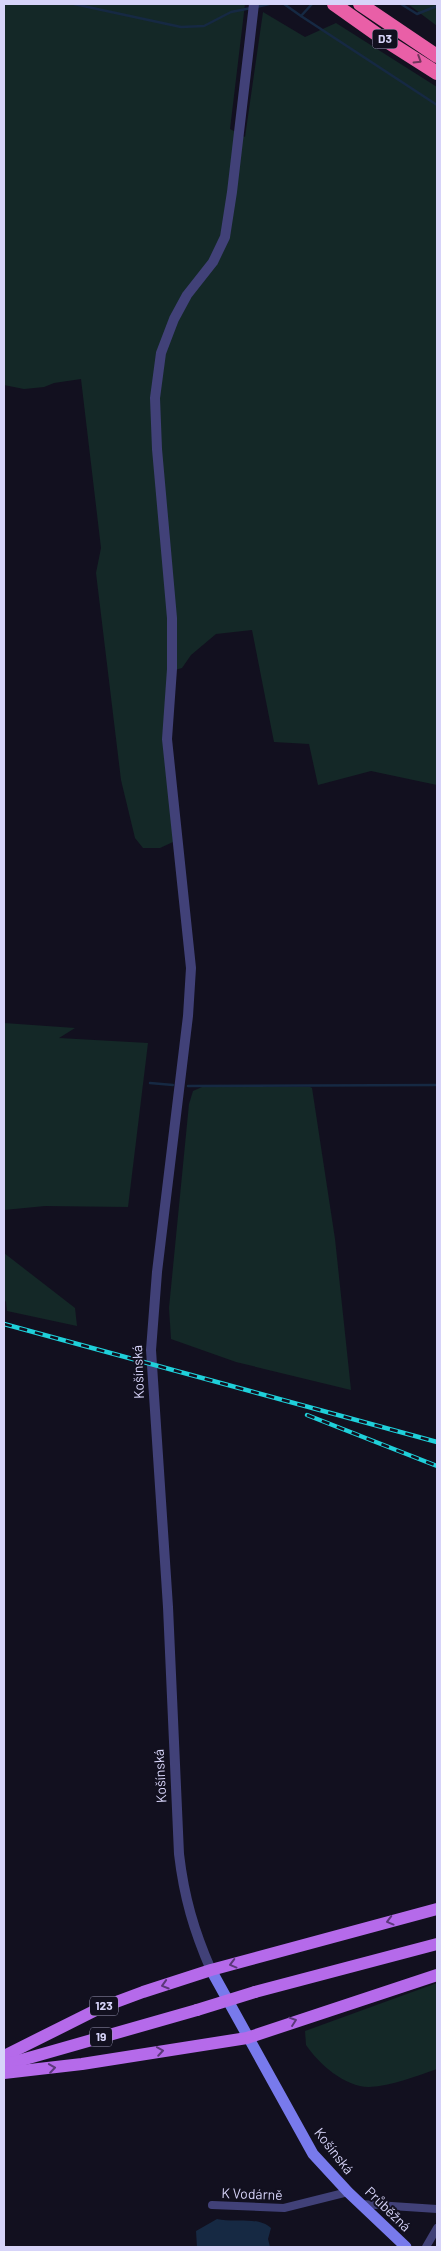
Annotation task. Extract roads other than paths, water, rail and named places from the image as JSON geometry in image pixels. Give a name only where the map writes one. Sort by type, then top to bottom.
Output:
[{"type":"highway","name":"D3","points":[[334,4],[437,73]]},
{"type":"highway","name":"D3","points":[[360,4],[437,56]]},
{"type":"main road","points":[[211,1970],[437,1909]]},
{"type":"main road","name":"19","points":[[4,2065],[255,1992],[437,1944]]},
{"type":"main road","name":"Košínská","points":[[211,1970],[313,2154],[348,2192]]},
{"type":"main road","name":"123","points":[[4,2056],[100,2008],[211,1970]]},
{"type":"main road","points":[[4,2073],[73,2065],[247,2038],[437,1975]]},
{"type":"main road","name":"Průběžná","points":[[348,2192],[406,2247]]},
{"type":"street","name":"Košínská","points":[[211,1970],[195,1932],[184,1891],[179,1854],[168,1606],[151,1371],[152,1315],[188,1016],[191,968],[167,739],[172,669],[172,618],[157,448],[155,398],[161,352],[174,319],[187,295],[213,262],[225,237],[254,4]]},
{"type":"street","name":"K Vodárně","points":[[212,2206],[284,2208],[348,2192]]},
{"type":"street","points":[[361,2204],[437,2209]]},
{"type":"street","points":[[426,2247],[437,2228]]},
{"type":"water","points":[[217,2219],[252,2221],[266,2224],[271,2228],[268,2239],[270,2247],[197,2247],[196,2231]]},
{"type":"waterway","points":[[74,4],[181,27],[204,26],[231,12],[251,8]]},
{"type":"waterway","points":[[256,7],[269,4]]},
{"type":"waterway","points":[[284,4],[301,16],[312,4]]},
{"type":"waterway","points":[[401,4],[417,14],[437,6]]},
{"type":"waterway","points":[[301,16],[437,105]]},
{"type":"waterway","points":[[150,1083],[173,1085]]},
{"type":"waterway","points":[[188,1086],[437,1085]]},
{"type":"railway","points":[[4,1324],[437,1442]]},
{"type":"railway","points":[[307,1415],[437,1466]]}]
